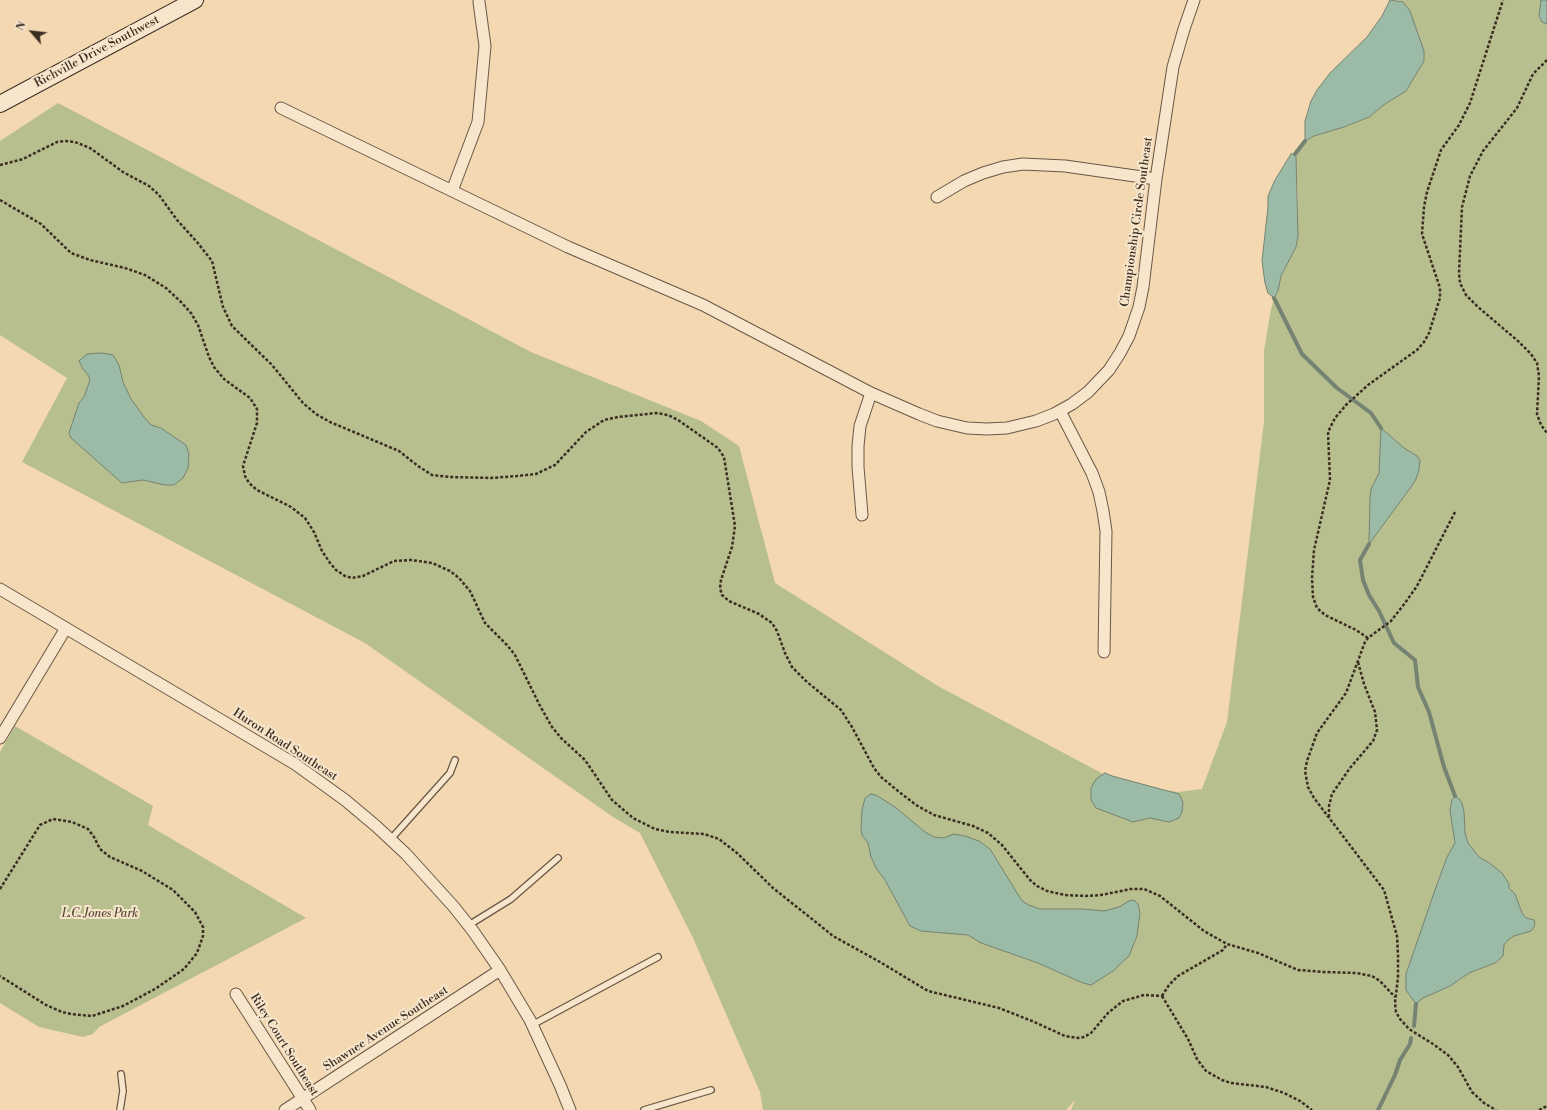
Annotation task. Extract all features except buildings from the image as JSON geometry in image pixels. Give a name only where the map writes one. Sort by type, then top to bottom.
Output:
[{"type":"main road","name":"Richville Drive Southwest","points":[[0,104],[195,0]]},
{"type":"street","name":"Championship Circle Southeast","points":[[281,108],[568,247],[703,305],[871,392],[931,419],[967,428],[1007,428],[1036,421],[1060,411],[1072,404],[1095,385],[1113,364],[1129,336],[1139,307],[1173,67],[1194,0]]},
{"type":"street","points":[[452,191],[478,122],[485,46],[479,2]]},
{"type":"street","points":[[937,197],[964,181],[983,173],[1003,167],[1023,164],[1064,166],[1156,179]]},
{"type":"street","points":[[862,515],[858,467],[858,446],[860,426],[871,392]]},
{"type":"street","points":[[1060,411],[1092,473],[1099,492],[1103,511],[1106,531],[1104,652]]},
{"type":"street","name":"Huron Road Southeast","points":[[0,589],[295,764],[345,800],[390,840],[434,884],[469,925],[500,970],[532,1025],[570,1110]]},
{"type":"street","points":[[0,738],[66,628]]},
{"type":"street","name":"Shawnee Avenue Southeast","points":[[285,1110],[500,970]]},
{"type":"street","name":"Riley Court Southeast","points":[[236,994],[310,1110]]},
{"type":"lane","points":[[390,840],[450,773],[455,760]]},
{"type":"lane","points":[[469,925],[511,899],[558,858]]},
{"type":"lane","points":[[532,1025],[658,957]]},
{"type":"lane","points":[[120,1110],[123,1091],[121,1074]]},
{"type":"lane","points":[[644,1110],[711,1090]]},
{"type":"path","points":[[1368,638],[1356,630],[1320,612],[1315,603],[1313,590],[1314,550],[1330,480],[1328,432],[1335,418],[1346,405],[1376,379],[1413,354],[1424,342],[1429,333],[1440,298],[1440,288],[1422,234],[1427,192],[1441,150],[1459,125],[1470,103],[1503,0]]},
{"type":"path","points":[[1547,60],[1533,74],[1518,108],[1483,151],[1470,176],[1462,207],[1459,273],[1461,287],[1470,299],[1518,341],[1531,354],[1537,363],[1539,376],[1537,414],[1541,425],[1547,434]]},
{"type":"path","points":[[0,165],[23,159],[57,142],[75,142],[90,148],[123,172],[149,186],[163,200],[177,220],[212,261],[223,307],[232,326],[272,365],[303,403],[316,414],[330,422],[399,451],[418,466],[432,474],[450,478],[491,478],[529,475],[548,470],[556,465],[586,432],[604,420],[618,416],[656,413],[668,414],[718,448],[724,457],[735,526],[732,547],[721,580],[720,588],[722,595],[729,601],[759,614],[772,623],[777,632],[784,653],[792,667],[807,682],[845,714],[871,763],[881,777],[898,791],[925,810],[940,817],[979,828],[992,836],[1005,848],[1026,877],[1042,889],[1057,894],[1086,896],[1101,895],[1131,889],[1144,889],[1160,896],[1204,931],[1227,944],[1258,953],[1298,970],[1356,973],[1372,976],[1380,981],[1395,997]]},
{"type":"path","points":[[0,200],[41,224],[71,253],[90,260],[144,274],[166,288],[181,302],[191,313],[198,325],[208,357],[214,367],[224,379],[250,398],[257,409],[258,423],[243,466],[244,476],[249,483],[257,490],[291,507],[305,518],[330,563],[336,570],[345,576],[352,578],[363,576],[390,562],[418,560],[432,563],[450,571],[459,578],[470,591],[485,623],[515,655],[541,709],[552,728],[586,760],[612,800],[633,818],[655,829],[670,832],[704,834],[719,840],[738,853],[788,901],[828,932],[928,991],[999,1008],[1066,1036],[1078,1038],[1084,1037],[1091,1033],[1108,1013],[1123,1001],[1144,995],[1162,996]]},
{"type":"path","points":[[1455,512],[1417,586],[1391,621],[1368,638],[1346,693],[1317,733],[1305,771],[1308,787],[1314,798],[1384,890],[1397,936],[1398,970],[1395,997],[1396,1012],[1404,1024],[1448,1055],[1458,1067],[1472,1092],[1484,1103],[1496,1110]]},
{"type":"path","points":[[1329,817],[1328,806],[1332,794],[1350,768],[1373,741],[1377,730],[1375,712],[1364,684],[1358,661]]},
{"type":"path","points":[[0,889],[40,826],[53,819],[72,822],[88,829],[94,836],[100,849],[110,857],[142,870],[173,890],[195,912],[203,927],[203,936],[197,953],[184,969],[155,989],[123,1006],[92,1016],[62,1012],[46,1005],[0,976]]},
{"type":"path","points":[[1162,996],[1178,976],[1223,950],[1227,944]]},
{"type":"path","points":[[1162,996],[1197,1059],[1206,1071],[1231,1083],[1266,1087],[1284,1093],[1300,1101],[1312,1110]]},
{"type":"path","points":[[1539,1110],[1547,1106]]},
{"type":"green space","points":[[1396,0],[1547,0],[1547,1110],[1071,1110],[1075,1100],[1066,1110],[763,1110],[760,1092],[693,938],[640,833],[613,817],[365,643],[22,462],[67,378],[0,335],[0,141],[58,103],[531,352],[701,421],[739,446],[775,583],[938,686],[1107,776],[1145,787],[1178,792],[1202,789],[1227,722],[1264,422],[1264,351],[1274,298],[1278,291],[1281,276],[1296,247],[1298,236],[1298,201],[1295,154],[1305,141],[1314,136],[1344,127],[1369,117],[1385,104],[1406,91],[1424,61],[1403,2]]},
{"type":"green space","name":"L.C. Jones Park","points":[[15,726],[153,806],[148,825],[306,918],[99,1027],[93,1034],[83,1037],[39,1027],[0,1003],[0,752]]},
{"type":"shaded area","points":[[1390,0],[1403,2],[1410,11],[1424,51],[1424,61],[1406,91],[1385,104],[1369,117],[1344,127],[1314,136],[1305,141],[1305,121],[1311,101],[1317,90],[1330,73],[1367,37],[1382,16]]},
{"type":"shaded area","points":[[1541,0],[1547,0],[1547,24],[1542,22],[1539,16]]},
{"type":"shaded area","points":[[1291,154],[1295,154],[1296,157],[1298,236],[1296,247],[1281,276],[1278,291],[1274,298],[1268,293],[1262,261],[1268,196],[1275,180]]},
{"type":"shaded area","points":[[102,353],[113,355],[119,365],[123,382],[131,399],[151,425],[161,428],[186,445],[189,454],[188,468],[183,478],[174,485],[165,485],[143,480],[122,483],[71,438],[69,433],[79,403],[84,397],[90,380],[79,361],[87,354]]},
{"type":"shaded area","points":[[1381,428],[1404,448],[1417,456],[1420,460],[1419,470],[1411,487],[1369,544],[1371,489],[1379,473]]},
{"type":"shaded area","points":[[1105,773],[1179,794],[1183,802],[1182,812],[1179,818],[1169,822],[1150,818],[1133,822],[1096,808],[1091,800],[1091,788],[1096,779]]},
{"type":"shaded area","points":[[871,794],[876,795],[895,807],[925,832],[934,837],[944,838],[954,834],[979,841],[990,849],[1022,901],[1029,905],[1040,909],[1083,909],[1104,911],[1119,907],[1129,901],[1134,900],[1138,904],[1140,913],[1137,936],[1129,956],[1113,971],[1091,985],[1083,983],[1038,963],[981,943],[968,935],[921,931],[910,926],[885,880],[876,868],[871,857],[868,843],[862,835],[862,810],[865,798]]},
{"type":"shaded area","points":[[1455,796],[1462,803],[1465,833],[1468,843],[1479,857],[1502,873],[1509,884],[1509,888],[1515,894],[1522,913],[1526,918],[1534,920],[1535,923],[1531,931],[1514,936],[1508,940],[1504,945],[1503,956],[1495,963],[1469,973],[1450,986],[1423,998],[1416,1004],[1406,990],[1406,974],[1447,857],[1455,843],[1450,810],[1452,800]]},
{"type":"waterway","points":[[1295,154],[1305,141]]},
{"type":"waterway","points":[[1274,298],[1302,354],[1337,388],[1371,413],[1381,428]]},
{"type":"waterway","points":[[1369,544],[1360,560],[1363,580],[1369,595],[1379,611],[1394,643],[1415,660],[1418,687],[1429,712],[1444,767],[1455,796]]},
{"type":"waterway","points":[[1414,1026],[1416,1004]]},
{"type":"waterway","points":[[1378,1110],[1395,1075],[1400,1060],[1410,1044],[1411,1038]]}]
